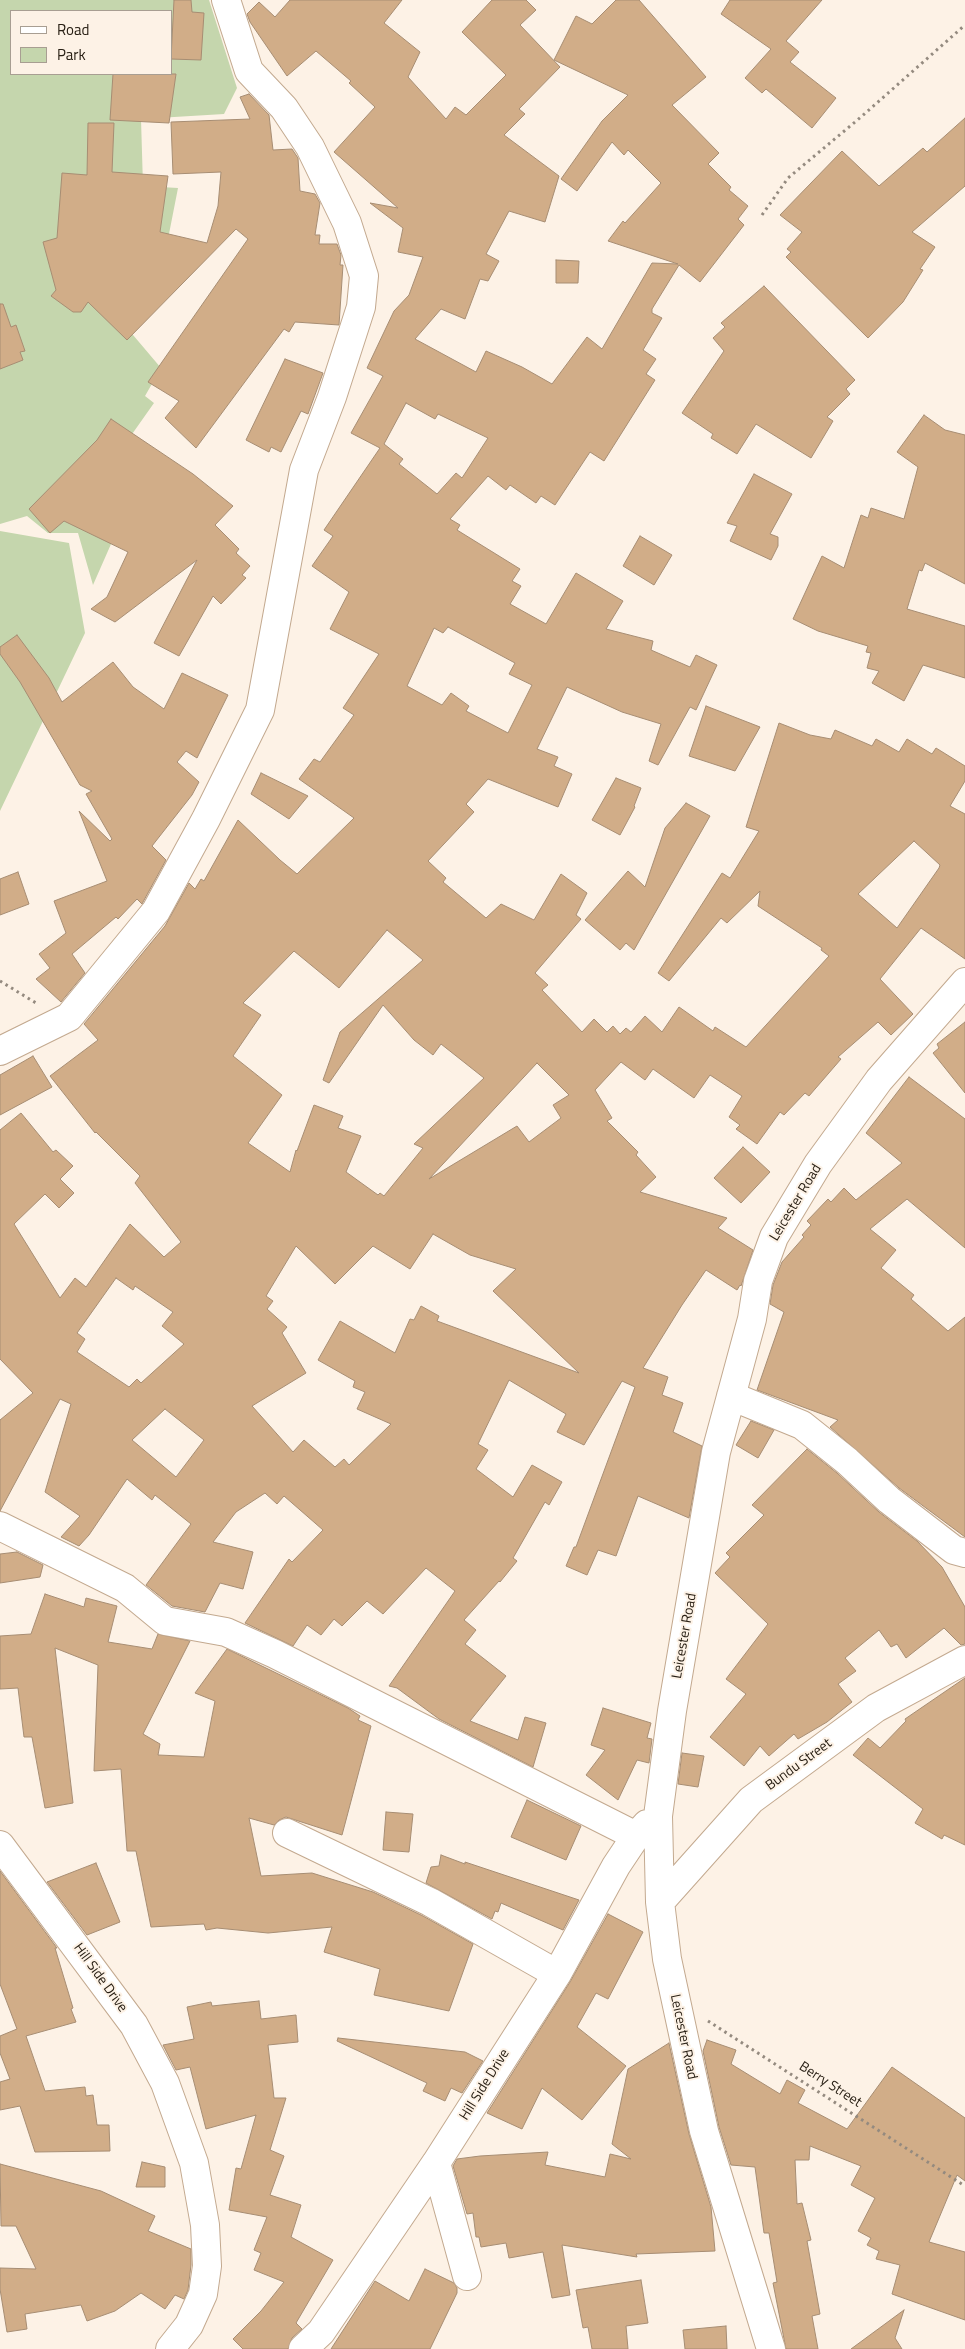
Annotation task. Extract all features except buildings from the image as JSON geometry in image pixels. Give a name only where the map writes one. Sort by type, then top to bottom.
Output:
[{"type":"street","points":[[0,1051],[69,1017],[156,911],[206,819],[260,710],[304,470],[332,397],[361,307],[364,276],[347,223],[310,147],[284,108],[249,71],[226,0]]},
{"type":"street","name":"Leicester Road","points":[[771,2349],[704,2131],[667,1959],[660,1902],[658,1816],[672,1711],[716,1452],[752,1320],[758,1281],[774,1237],[818,1164],[879,1080],[965,982]]},
{"type":"street","points":[[731,1396],[802,1425],[847,1461],[889,1500],[954,1550],[965,1553]]},
{"type":"street","points":[[0,1526],[125,1588],[165,1621],[226,1632],[275,1654],[636,1836]]},
{"type":"street","name":"Bundu Street","points":[[660,1902],[752,1800],[876,1708],[965,1660]]},
{"type":"street","name":"Hill Side Drive","points":[[303,2349],[321,2332],[436,2163],[557,1974],[616,1866],[636,1836],[658,1816]]},
{"type":"street","points":[[287,1833],[430,1902],[557,1974]]},
{"type":"street","name":"Hill Side Drive","points":[[0,1844],[134,2025],[165,2083],[194,2163],[206,2226],[207,2266],[203,2294],[189,2325],[170,2349]]},
{"type":"street","points":[[436,2163],[467,2276]]},
{"type":"path","points":[[762,216],[788,178],[861,118],[965,25]]},
{"type":"path","points":[[0,981],[30,1000],[69,1017]]},
{"type":"path","name":"Berry Street","points":[[678,2016],[711,2021],[965,2186]]},
{"type":"green space","points":[[0,0],[209,0],[237,88],[224,114],[141,119],[143,186],[178,188],[168,239],[100,296],[161,368],[145,396],[154,403],[118,454],[137,485],[93,585],[78,533],[48,533],[27,516],[0,524]]},
{"type":"green space","points":[[0,531],[69,543],[85,633],[0,811]]}]
